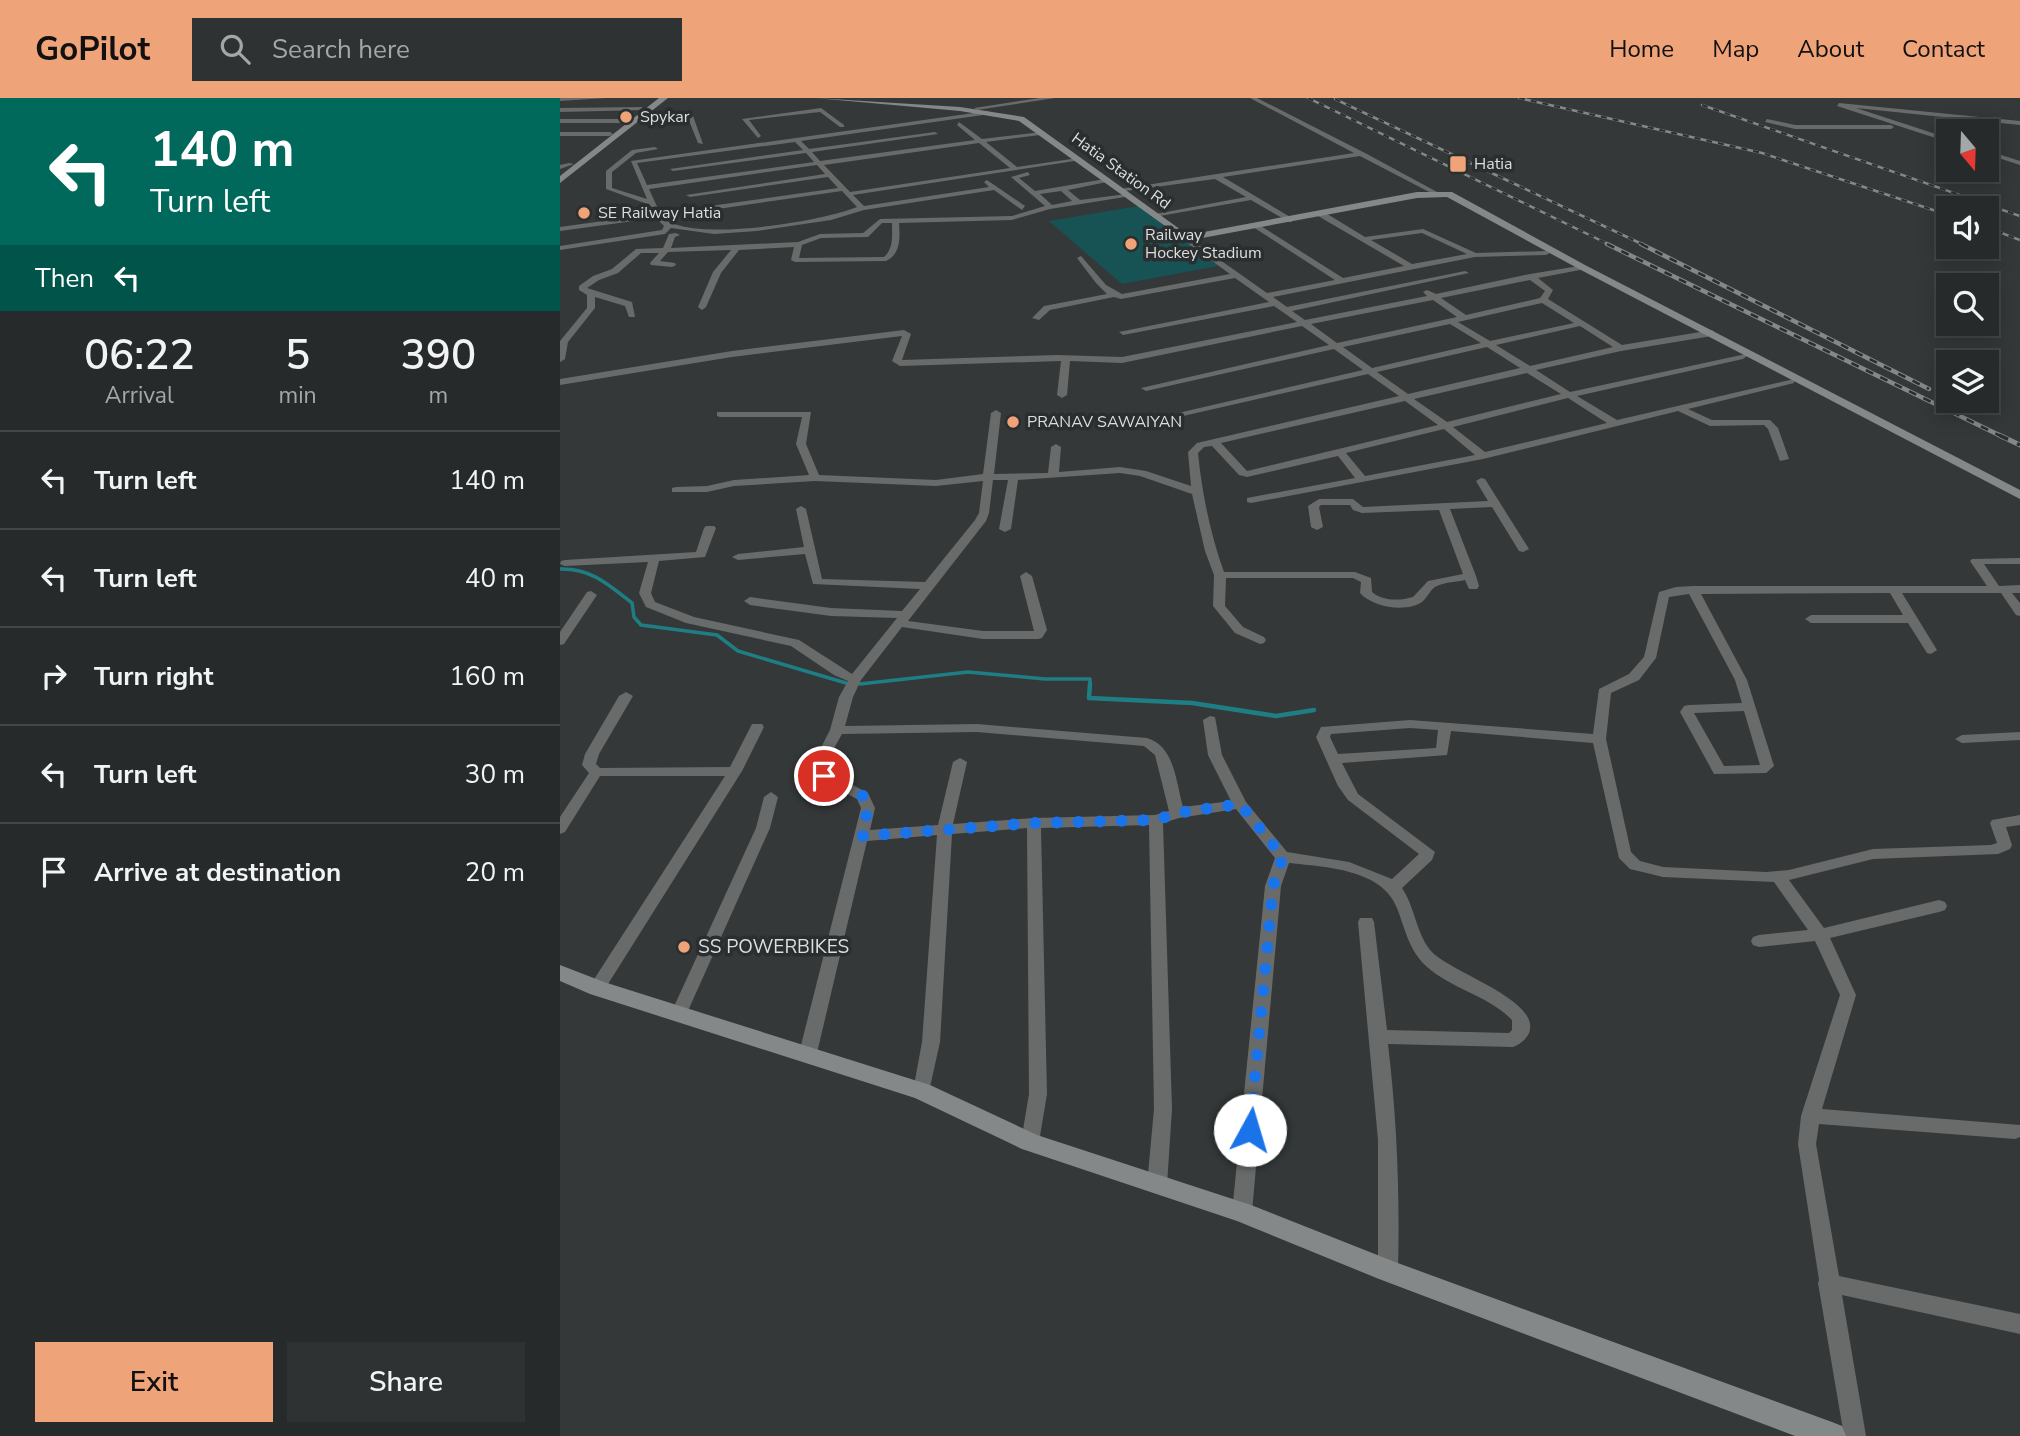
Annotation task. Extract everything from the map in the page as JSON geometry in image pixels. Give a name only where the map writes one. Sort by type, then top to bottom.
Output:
[{"type":"street","points":[[560,99],[604,98]]},
{"type":"street","points":[[560,170],[655,98]]},
{"type":"street","points":[[560,180],[664,98]]},
{"type":"street","name":"Hatia Station Rd","points":[[819,98],[961,109],[1021,119],[1186,238]]},
{"type":"street","points":[[688,145],[1052,98]]},
{"type":"street","points":[[1253,98],[1435,193]]},
{"type":"street","points":[[1936,136],[1839,105],[1950,119],[2020,123]]},
{"type":"street","points":[[560,110],[642,109]]},
{"type":"street","points":[[758,136],[745,119],[821,110],[842,126]]},
{"type":"street","points":[[689,113],[701,143]]},
{"type":"street","points":[[676,235],[666,230],[657,215],[633,162],[989,114]]},
{"type":"street","points":[[560,121],[627,121]]},
{"type":"street","points":[[1767,121],[1796,127],[1907,127]]},
{"type":"street","points":[[920,123],[949,145]]},
{"type":"street","points":[[959,124],[1015,169]]},
{"type":"street","points":[[859,131],[885,154]]},
{"type":"street","points":[[645,187],[1040,132]]},
{"type":"street","points":[[1930,134],[1936,132]]},
{"type":"street","points":[[560,134],[610,134]]},
{"type":"street","points":[[673,169],[934,134]]},
{"type":"street","points":[[796,139],[862,208]]},
{"type":"street","points":[[651,203],[609,190],[609,171],[634,151],[661,148]]},
{"type":"street","points":[[733,148],[771,199]]},
{"type":"street","points":[[560,250],[666,250],[799,244],[820,236],[865,235],[878,222],[1031,216],[1036,211],[1050,207],[1363,154]]},
{"type":"street","points":[[1999,156],[2020,163]]},
{"type":"street","points":[[666,157],[699,209]]},
{"type":"street","points":[[560,229],[771,199],[917,184],[1078,160]]},
{"type":"street","points":[[1050,207],[1013,177],[1069,172],[1087,167]]},
{"type":"street","points":[[1069,172],[1106,199]]},
{"type":"street","points":[[690,195],[830,175]]},
{"type":"street","points":[[977,175],[1022,208]]},
{"type":"street","points":[[1217,177],[1289,220]]},
{"type":"street","points":[[1051,181],[1064,188],[1079,202]]},
{"type":"street","points":[[1034,193],[1105,181]]},
{"type":"street","points":[[917,184],[930,198]]},
{"type":"street","points":[[672,265],[654,264],[666,250],[672,236],[676,235],[696,231],[764,228],[844,216],[862,208],[994,188]]},
{"type":"street","points":[[965,192],[971,197],[983,199]]},
{"type":"street","points":[[1186,238],[1404,198],[1435,193],[1449,194],[1578,267],[2020,495]]},
{"type":"street","points":[[1404,198],[1443,196],[1546,253],[1578,267]]},
{"type":"street","points":[[1154,215],[1253,198]]},
{"type":"street","points":[[1321,214],[1411,267]]},
{"type":"street","points":[[799,244],[794,260],[886,259],[891,257],[895,247],[895,220]]},
{"type":"street","points":[[1256,225],[1342,281]]},
{"type":"street","points":[[560,250],[684,226],[696,231]]},
{"type":"street","points":[[647,249],[646,244],[666,230]]},
{"type":"street","points":[[1363,239],[1423,231],[1475,255]]},
{"type":"street","points":[[1186,238],[1446,426],[1483,456]]},
{"type":"street","points":[[702,307],[717,272],[737,247]]},
{"type":"street","points":[[632,315],[629,304],[582,290],[585,284],[615,271],[635,254],[647,249]]},
{"type":"street","points":[[1265,296],[1475,255],[1546,253]]},
{"type":"street","points":[[1081,258],[1113,295]]},
{"type":"street","points":[[560,382],[740,353],[904,333],[907,334],[897,361],[900,363],[1066,358],[1122,360],[1578,267]]},
{"type":"street","points":[[1392,271],[1464,317]]},
{"type":"street","points":[[1284,310],[1465,273]]},
{"type":"street","points":[[1036,318],[1047,308],[1236,275]]},
{"type":"street","points":[[1530,276],[1549,290],[1543,300]]},
{"type":"street","points":[[560,359],[564,342],[591,308],[591,294]]},
{"type":"street","points":[[1146,388],[1543,300],[1621,348]]},
{"type":"street","points":[[1123,332],[1274,303]]},
{"type":"street","points":[[1451,321],[1616,424]]},
{"type":"street","points":[[1183,413],[1578,324]]},
{"type":"street","points":[[1260,640],[1238,630],[1222,610],[1219,601],[1220,575],[1211,551],[1197,492],[1193,452],[1201,445],[1525,368],[1621,348],[1707,334],[2020,504]]},
{"type":"street","points":[[1214,442],[1247,474],[1569,395],[1744,356]]},
{"type":"street","points":[[1062,395],[1066,358]]},
{"type":"street","points":[[1251,500],[1483,456],[1791,381]]},
{"type":"street","points":[[1679,408],[1710,423],[1767,422],[1773,428],[1784,459]]},
{"type":"street","points":[[808,1053],[868,808],[863,796],[824,776],[821,761],[837,730],[846,696],[855,679],[980,522],[989,477],[996,413]]},
{"type":"street","points":[[720,414],[808,414],[800,444],[815,478]]},
{"type":"street","points":[[1053,476],[1056,447]]},
{"type":"street","points":[[1340,452],[1362,480]]},
{"type":"street","points":[[676,490],[815,478],[923,483],[1014,475],[1053,476],[1129,470],[1197,492]]},
{"type":"street","points":[[1005,529],[1014,475]]},
{"type":"street","points":[[1481,481],[1523,549]]},
{"type":"street","points":[[1335,485],[1340,501]]},
{"type":"street","points":[[1317,527],[1314,504],[1353,502],[1362,510],[1497,504]]},
{"type":"street","points":[[1220,575],[1355,575],[1367,580],[1368,596],[1382,602],[1398,604],[1417,600],[1432,583],[1471,581],[1443,506]]},
{"type":"street","points":[[801,509],[817,582],[929,586]]},
{"type":"street","points":[[565,563],[701,555],[710,528]]},
{"type":"street","points":[[738,557],[809,550]]},
{"type":"street","points":[[654,559],[645,593],[650,604],[690,620],[795,643],[807,648],[841,674],[855,679]]},
{"type":"street","points":[[2020,561],[1976,561],[2020,612]]},
{"type":"street","points":[[750,600],[902,619],[983,635],[1038,635],[1041,630],[1026,576]]},
{"type":"street","points":[[1893,589],[1931,650]]},
{"type":"street","points":[[2020,589],[1693,590],[1663,595],[1650,658],[1634,677],[1606,689],[1604,693],[1600,739],[1621,846],[1630,861],[1648,869],[1684,875],[1779,877],[1873,854],[1993,850],[2005,845],[1997,823],[2020,820]]},
{"type":"street","points":[[1693,590],[1735,669],[1749,706],[1767,766],[1761,770],[1718,771],[1687,712],[1689,709],[1749,706]]},
{"type":"street","points":[[560,641],[591,595]]},
{"type":"street","points":[[1811,619],[1911,619]]},
{"type":"street","points":[[626,696],[592,754],[589,765],[597,772],[734,771]]},
{"type":"street","points":[[1210,720],[1214,755],[1240,804],[1283,857],[1351,866],[1393,887],[1399,892],[1416,947],[1423,955],[1512,1009],[1521,1021],[1521,1032],[1513,1040],[1379,1037]]},
{"type":"street","points":[[1393,887],[1427,856],[1427,852],[1353,797],[1345,786],[1323,737],[1326,730],[1397,724],[1600,739]]},
{"type":"street","points":[[1333,759],[1443,752],[1445,726]]},
{"type":"street","points":[[597,988],[734,771],[757,727]]},
{"type":"street","points":[[837,730],[989,728],[1147,743],[1157,748],[1162,755],[1177,813]]},
{"type":"street","points":[[1962,739],[2020,736]]},
{"type":"street","points":[[922,1091],[931,1042],[946,829],[960,762]]},
{"type":"street","points":[[560,829],[597,772]]},
{"type":"street","points":[[679,1013],[766,820],[771,797]]},
{"type":"street","points":[[862,836],[1034,823],[1156,820],[1177,813],[1240,804]]},
{"type":"street","points":[[1156,820],[1163,1109],[1157,1185]]},
{"type":"street","points":[[1030,1142],[1038,1094],[1034,823]]},
{"type":"street","points":[[1242,1212],[1273,886],[1283,857]]},
{"type":"street","points":[[1779,877],[1819,935],[1848,995],[1810,1116],[1807,1144],[1855,1436]]},
{"type":"street","points":[[1759,941],[1819,935],[1939,906]]},
{"type":"street","points":[[1366,922],[1379,1037],[1391,1220],[1388,1271]]},
{"type":"street","points":[[560,973],[597,988],[922,1091],[1030,1142],[1242,1212],[1388,1271],[1832,1436]]},
{"type":"street","points":[[1810,1116],[2015,1131]]},
{"type":"street","points":[[1828,1283],[2020,1324]]},
{"type":"shaded area","name":"Railway Hockey Stadium","points":[[1138,206],[1218,266],[1122,284],[1049,221]]},
{"type":"waterway","points":[[560,569],[581,571],[607,584],[632,603],[634,617],[641,625],[717,635],[738,651],[846,683]]},
{"type":"waterway","points":[[860,684],[968,672],[1045,679],[1090,679],[1090,684]]},
{"type":"waterway","points":[[1090,684],[1089,698],[1192,703],[1276,716],[1314,710]]},
{"type":"railway","points":[[1308,98],[1610,245]]},
{"type":"railway","points":[[1519,98],[1762,153],[1936,211]]},
{"type":"railway","points":[[1335,99],[1644,245]]},
{"type":"railway","points":[[1702,105],[2020,216]]},
{"type":"railway","points":[[1999,232],[2020,240]]},
{"type":"railway","points":[[1607,244],[2003,437]]},
{"type":"railway","points":[[1641,244],[1929,389]]},
{"type":"railway","points":[[1999,435],[2020,445]]},
{"type":"place","name":"Spykar","points":[[626,117]]},
{"type":"place","name":"Hatia","points":[[1458,164]]},
{"type":"place","name":"SE Railway Hatia","points":[[584,213]]},
{"type":"place","name":"Railway Hockey Stadium","points":[[1131,244]]},
{"type":"place","name":"PRANAV SAWAIYAN","points":[[1013,422]]},
{"type":"place","name":"SS POWERBIKES","points":[[684,947]]},
{"type":"route","points":[[824,776],[863,796],[868,808],[862,836],[1034,823],[1156,820],[1177,813],[1240,804],[1283,857],[1273,886],[1250,1130]]}]
